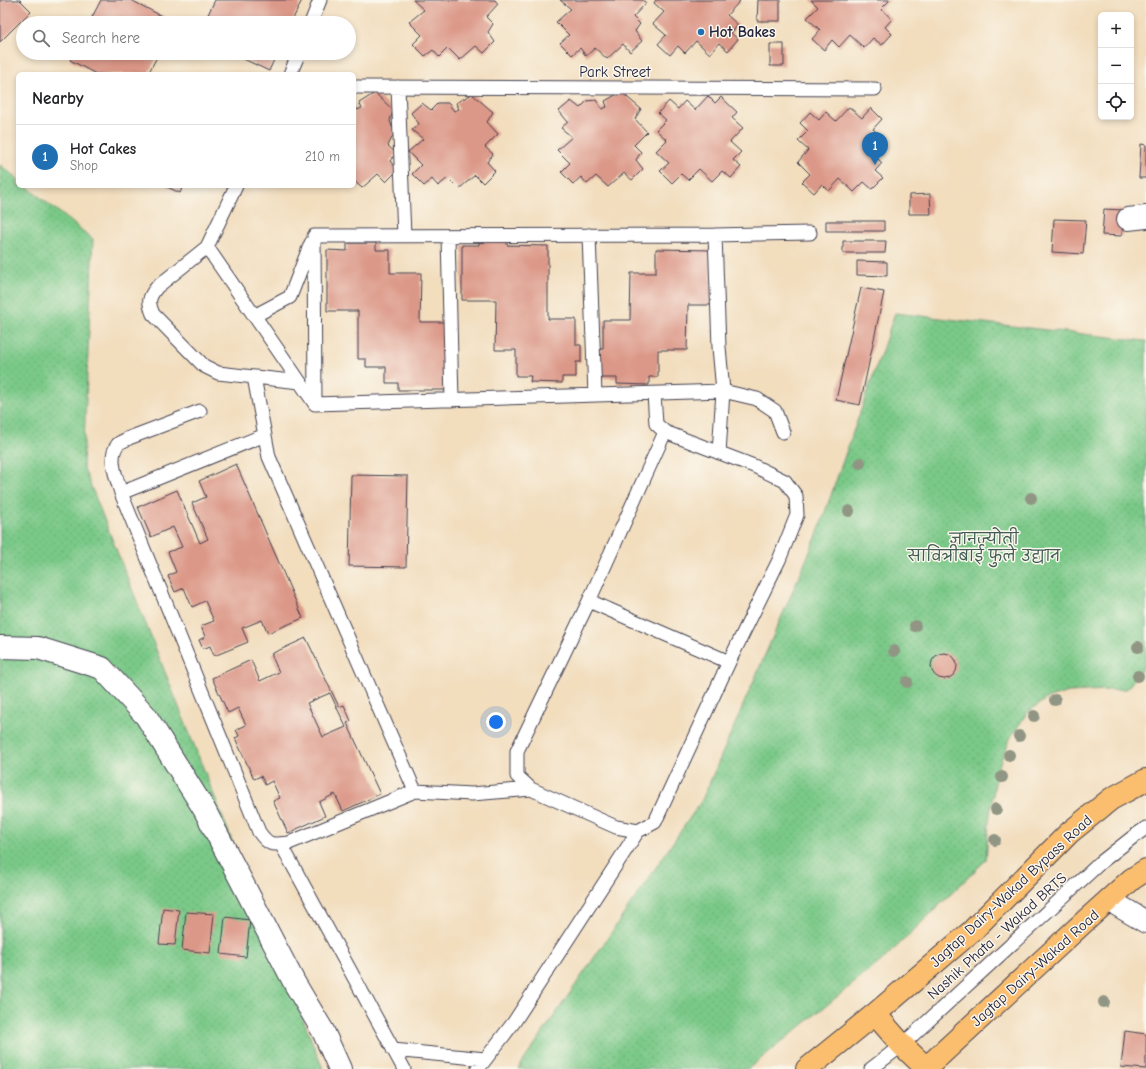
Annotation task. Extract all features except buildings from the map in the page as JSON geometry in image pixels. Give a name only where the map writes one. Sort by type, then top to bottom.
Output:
[{"type":"main road","name":"Jagtap Dairy-Wakad Bypass Road","points":[[807,1069],[875,1014],[972,931],[1069,833],[1111,799],[1146,780]]},
{"type":"main road","name":"Jagtap Dairy-Wakad Road","points":[[925,1069],[1132,879],[1146,870]]},
{"type":"main road","points":[[875,1014],[925,1069]]},
{"type":"street","points":[[0,647],[38,648],[102,668],[146,716],[204,809],[295,984],[323,1031],[340,1069]]},
{"type":"street","points":[[1109,900],[1146,922]]},
{"type":"lane","points":[[314,16],[320,0]]},
{"type":"lane","points":[[291,72],[296,60]]},
{"type":"lane","name":"Park Street","points":[[356,86],[875,89]]},
{"type":"lane","points":[[398,87],[404,236]]},
{"type":"lane","points":[[235,188],[207,247],[157,287],[151,295],[149,304],[154,314],[204,366],[218,373],[300,382]]},
{"type":"lane","points":[[314,236],[715,235],[810,233]]},
{"type":"lane","points":[[588,235],[595,395]]},
{"type":"lane","points":[[715,235],[718,347],[723,391],[719,453]]},
{"type":"lane","points":[[254,316],[290,297],[314,236]]},
{"type":"lane","points":[[314,236],[315,404]]},
{"type":"lane","points":[[448,236],[452,400]]},
{"type":"lane","points":[[207,247],[315,404]]},
{"type":"lane","points":[[254,377],[269,457],[415,791]]},
{"type":"lane","points":[[315,404],[723,391],[757,399],[775,411],[783,432]]},
{"type":"lane","points":[[393,1050],[482,1064],[514,1022],[638,831],[655,822],[729,662],[779,560],[797,515],[796,496],[785,481],[754,466],[664,432],[656,424],[654,394]]},
{"type":"lane","points":[[200,410],[129,438],[118,444],[113,454],[113,464],[121,493],[259,832],[265,841],[276,845],[289,843],[415,791],[472,794],[531,788]]},
{"type":"lane","points":[[638,831],[616,827],[531,788],[517,776],[517,751],[589,601],[664,432]]},
{"type":"lane","points":[[121,493],[265,435]]},
{"type":"lane","points":[[589,601],[729,662]]},
{"type":"lane","name":"Nashik Phata - Wakad BRTS","points":[[871,1069],[902,1045],[1100,863],[1133,836],[1146,828]]},
{"type":"lane","points":[[281,844],[404,1069]]},
{"type":"green space","points":[[0,165],[16,177],[16,188],[29,188],[93,239],[83,466],[323,1069],[0,1069]]},
{"type":"green space","name":"ज्ञानज्योती सावित्रीबाई फुले उद्यान","points":[[895,313],[1146,341],[1146,663],[1127,689],[1069,692],[1046,699],[1027,713],[1011,737],[997,770],[989,821],[986,860],[885,958],[748,1069],[518,1069],[702,800],[817,535]]},
{"type":"place","name":"Hot Bakes","points":[[701,32]]},
{"type":"place","name":"Hot Cakes","points":[[875,165]]}]
